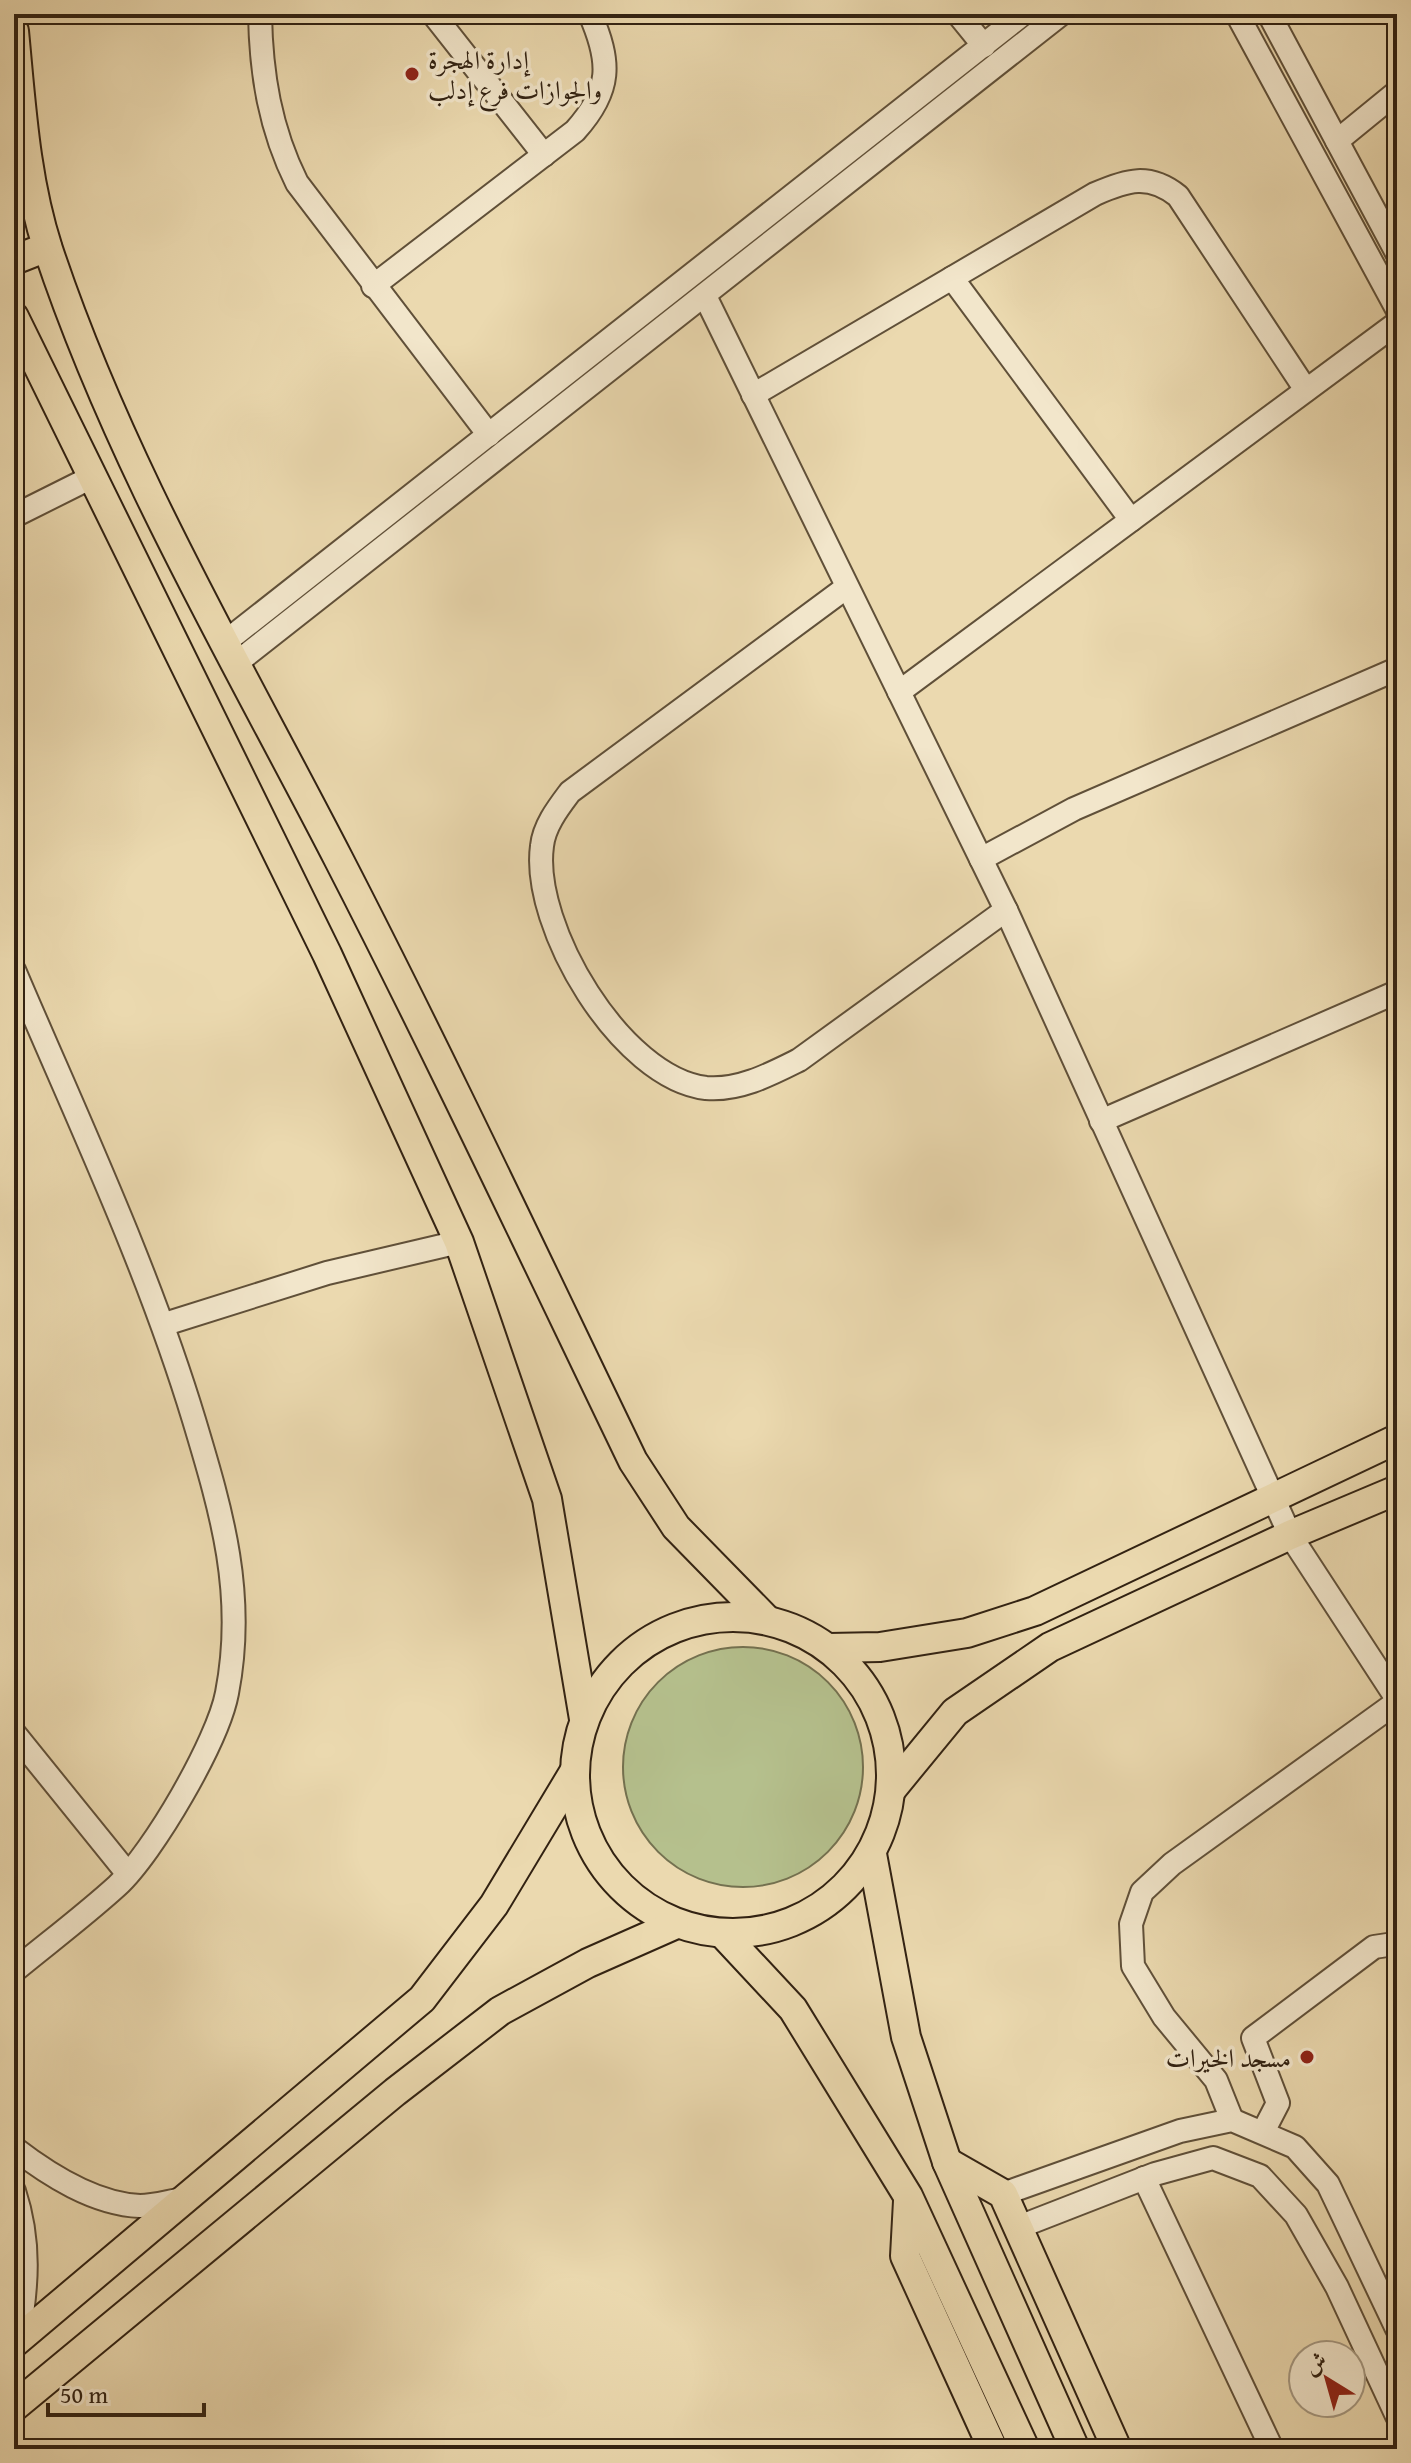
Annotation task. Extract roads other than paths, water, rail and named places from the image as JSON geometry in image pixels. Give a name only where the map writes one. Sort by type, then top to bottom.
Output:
[{"type":"main road","points":[[14,31],[27,158],[47,247],[125,446],[398,974],[633,1461],[676,1527],[767,1620]]},
{"type":"main road","points":[[14,260],[47,247]]},
{"type":"main road","points":[[14,317],[327,954],[459,1242],[547,1499],[584,1719],[574,1772],[578,1813],[601,1864],[640,1905],[674,1925],[723,1934],[769,1930],[822,1907],[872,1854],[891,1790],[888,1740],[870,1694],[829,1648],[802,1632],[767,1620],[737,1616],[700,1620],[661,1634],[616,1668],[584,1719]]},
{"type":"main road","points":[[829,1648],[880,1647],[967,1633],[1035,1611],[1397,1439]]},
{"type":"main road","points":[[891,1790],[955,1712],[1050,1647],[1290,1535],[1397,1490]]},
{"type":"main road","points":[[16,2341],[422,1999],[494,1905],[574,1772]]},
{"type":"main road","points":[[872,1854],[906,2037],[947,2162],[1075,2449]]},
{"type":"main road","points":[[14,2407],[395,2092],[500,2011],[588,1963],[674,1925]]},
{"type":"main road","points":[[723,1934],[793,2009],[908,2196],[1025,2449]]},
{"type":"main road","points":[[947,2162],[1003,2194],[1117,2449]]},
{"type":"main road","points":[[908,2196],[905,2256],[993,2449]]},
{"type":"street","points":[[260,14],[261,57],[278,145],[311,205],[489,435]]},
{"type":"street","points":[[433,14],[544,155]]},
{"type":"street","points":[[373,286],[575,131],[595,107],[606,64],[603,45],[590,14]]},
{"type":"street","points":[[958,14],[984,46]]},
{"type":"street","points":[[230,653],[489,435],[1023,14]]},
{"type":"street","points":[[230,653],[705,296],[1061,14]]},
{"type":"street","points":[[1237,14],[1397,309]]},
{"type":"street","points":[[1269,14],[1397,253]]},
{"type":"street","points":[[1337,141],[1397,92]]},
{"type":"street","points":[[753,395],[1095,194],[1120,183],[1146,179],[1163,184],[1178,196],[1306,390]]},
{"type":"street","points":[[952,278],[1131,520]]},
{"type":"street","points":[[705,296],[1006,910],[1290,1535],[1397,1700],[1172,1864],[1142,1892],[1131,1924],[1133,1966],[1164,2017],[1216,2080],[1232,2120]]},
{"type":"street","points":[[899,692],[1397,323]]},
{"type":"street","points":[[14,516],[94,476]]},
{"type":"street","points":[[847,587],[570,792],[553,815],[542,843],[540,876],[549,912],[569,956],[591,997],[624,1039],[650,1065],[675,1079],[707,1088],[738,1085],[767,1077],[799,1060],[1006,910]]},
{"type":"street","points":[[981,859],[1074,809],[1397,669]]},
{"type":"street","points":[[14,970],[20,999],[165,1324],[225,1523],[235,1615],[227,1695],[187,1787],[128,1874],[14,1971]]},
{"type":"street","points":[[1101,1121],[1397,992]]},
{"type":"street","points":[[165,1324],[327,1273],[459,1242]]},
{"type":"street","points":[[14,1733],[128,1874]]},
{"type":"street","points":[[1263,2132],[1278,2103],[1253,2038],[1374,1947],[1394,1944],[1397,1950]]},
{"type":"street","points":[[1003,2194],[1180,2131],[1232,2120],[1295,2147],[1328,2184],[1390,2294],[1397,2329]]},
{"type":"street","points":[[14,2148],[40,2168],[83,2191],[123,2203],[142,2206],[184,2199]]},
{"type":"street","points":[[1019,2227],[1144,2178],[1213,2158],[1260,2176],[1296,2215],[1323,2263],[1397,2416]]},
{"type":"street","points":[[1144,2178],[1272,2449]]},
{"type":"street","points":[[14,2191],[23,2218],[28,2281],[16,2341]]},
{"type":"place","name":"إدارة الهجرة والجوازات فرع إدلب","points":[[412,74]]},
{"type":"place","name":"مسجد الخيرات","points":[[1307,2057]]}]
